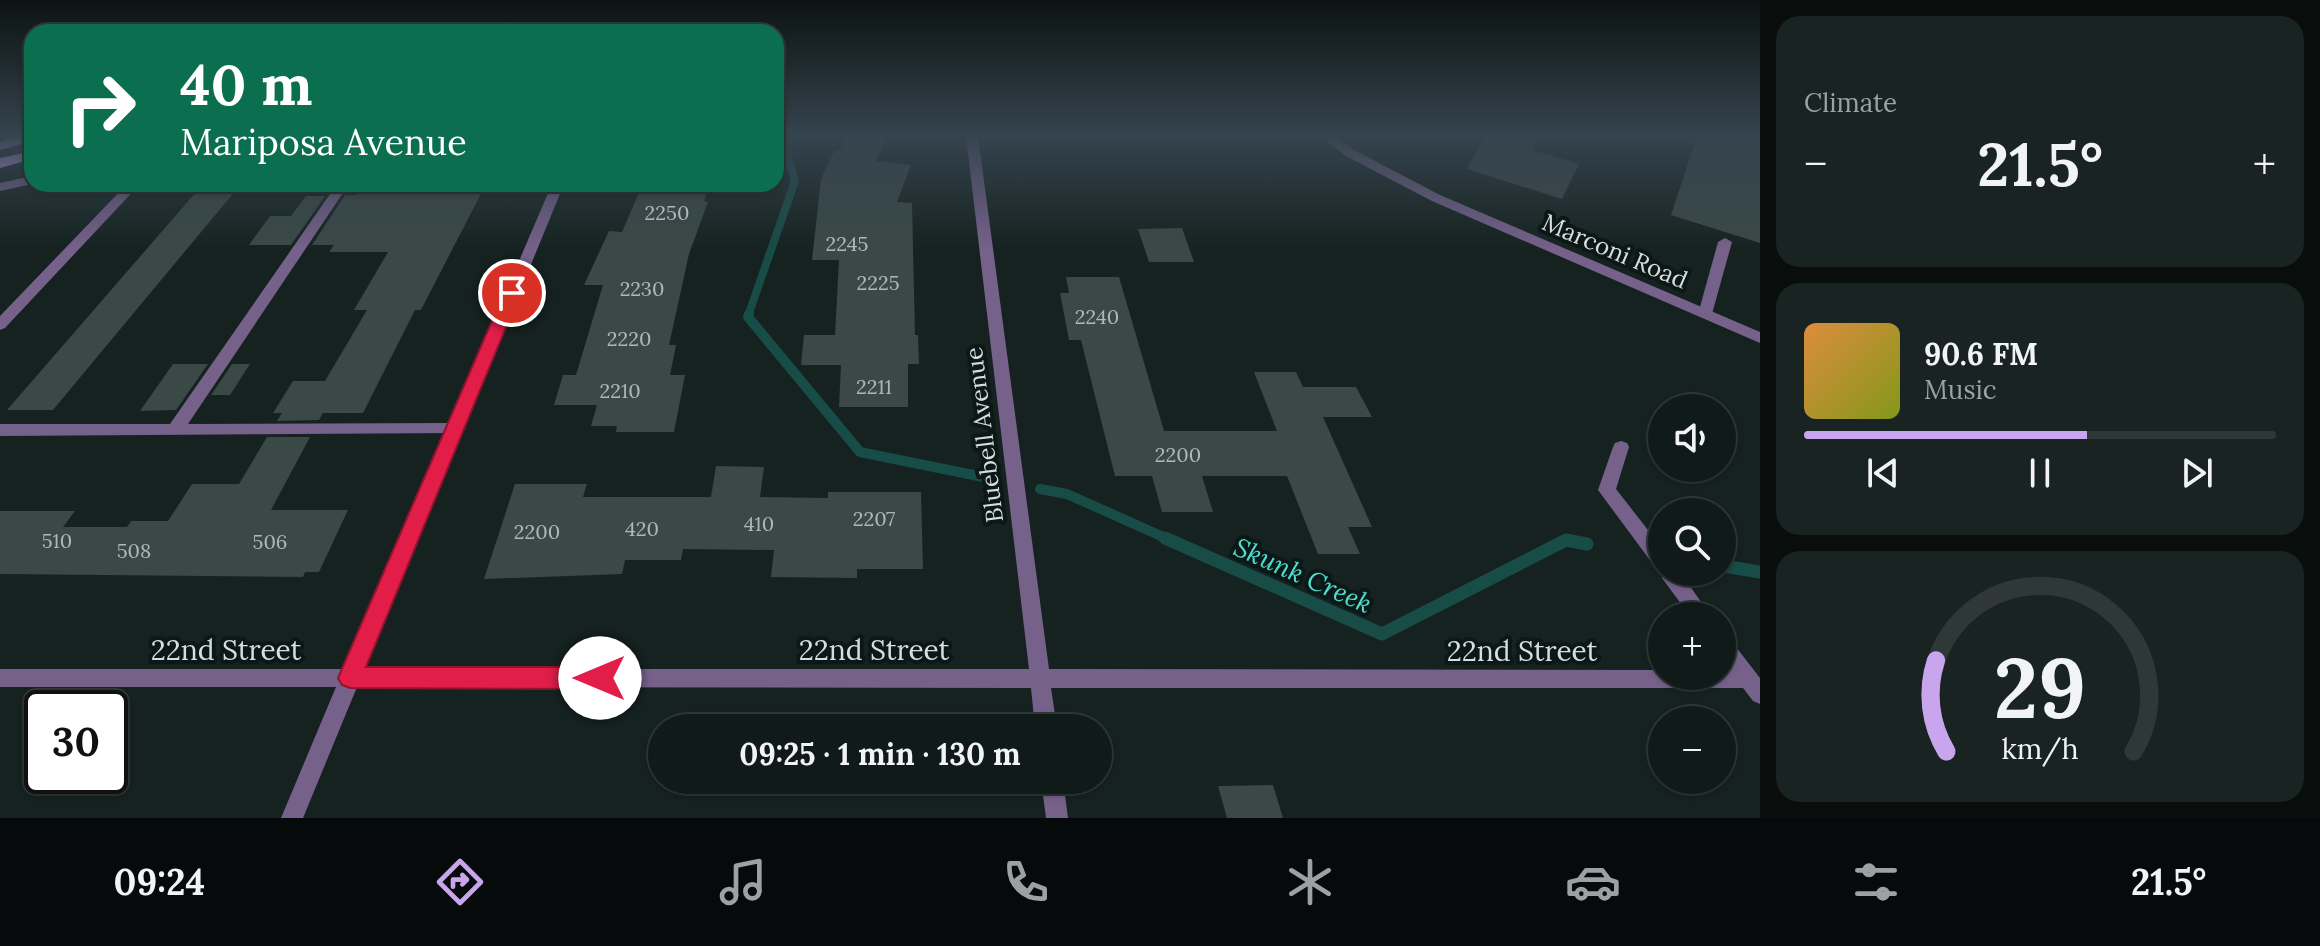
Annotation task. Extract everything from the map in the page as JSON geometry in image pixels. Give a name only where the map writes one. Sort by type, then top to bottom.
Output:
[{"type":"street","name":"Bluebell Avenue","points":[[977,174],[1044,714]]},
{"type":"street","name":"Marconi Road","points":[[1390,174],[1436,198],[1760,338]]},
{"type":"street","points":[[0,187],[24,182]]},
{"type":"street","points":[[0,325],[126,192]]},
{"type":"street","points":[[176,428],[338,192]]},
{"type":"street","points":[[292,818],[555,192]]},
{"type":"street","points":[[1705,314],[1725,242]]},
{"type":"street","points":[[0,430],[454,429]]},
{"type":"street","points":[[1621,447],[1607,490],[1648,544]]},
{"type":"street","points":[[1736,663],[1754,687]]},
{"type":"street","name":"22nd Street","points":[[0,678],[1039,679],[1754,687]]},
{"type":"street","points":[[1054,794],[1057,818]]},
{"type":"building","points":[[823,174],[908,174],[897,202],[912,203],[915,335],[918,335],[919,364],[908,364],[908,407],[839,407],[841,365],[801,365],[804,335],[835,335],[839,260],[812,260]]},
{"type":"building","points":[[1483,174],[1574,174],[1562,199]]},
{"type":"building","points":[[1684,174],[1760,174],[1760,243],[1671,215]]},
{"type":"building","points":[[196,192],[234,192],[53,410],[7,410]]},
{"type":"building","points":[[358,192],[482,192],[421,310],[415,310],[363,413],[323,413],[319,420],[277,421],[282,413],[273,413],[293,381],[325,381],[367,310],[354,310],[388,252],[329,252],[334,245],[312,245],[345,195],[356,195]]},
{"type":"building","points":[[707,192],[704,201],[708,202],[689,254],[669,345],[676,345],[670,375],[685,375],[674,432],[616,432],[617,426],[591,426],[597,405],[554,405],[563,375],[576,375],[603,285],[584,285],[609,231],[622,232],[639,193]]},
{"type":"building","points":[[306,196],[325,196],[291,245],[249,245],[270,216],[291,216]]},
{"type":"building","points":[[1182,228],[1194,262],[1149,262],[1138,229]]},
{"type":"building","points":[[1066,277],[1119,277],[1164,431],[1277,431],[1254,372],[1296,372],[1303,387],[1356,387],[1372,417],[1323,417],[1372,527],[1348,527],[1360,554],[1318,554],[1287,476],[1202,476],[1213,512],[1162,512],[1152,476],[1115,476],[1081,340],[1069,340],[1060,293],[1069,293]]},
{"type":"building","points":[[173,364],[208,364],[176,410],[140,411]]},
{"type":"building","points":[[232,364],[250,364],[230,395],[211,395]]},
{"type":"building","points":[[267,437],[310,437],[271,510],[348,510],[319,572],[305,572],[303,577],[0,574],[0,511],[75,511],[63,527],[127,527],[131,521],[168,521],[192,484],[239,484]]},
{"type":"building","points":[[716,466],[764,467],[760,497],[828,498],[828,492],[921,492],[923,569],[857,569],[857,578],[771,577],[774,550],[683,549],[681,560],[625,560],[622,574],[484,579],[515,484],[587,484],[583,497],[711,497]]},
{"type":"building","points":[[1273,785],[1283,818],[1227,818],[1218,786]]},
{"type":"waterway","name":"Skunk Creek","points":[[748,316],[795,181],[793,174]]},
{"type":"waterway","name":"Skunk Creek","points":[[749,314],[748,317],[860,452],[993,479]]},
{"type":"waterway","name":"Skunk Creek","points":[[1040,489],[1067,494],[1170,540]]},
{"type":"waterway","name":"Skunk Creek","points":[[1165,538],[1382,634],[1566,540],[1587,544]]},
{"type":"waterway","name":"Skunk Creek","points":[[1736,568],[1760,572]]},
{"type":"route","points":[[512,293],[350,678],[600,678]]}]
